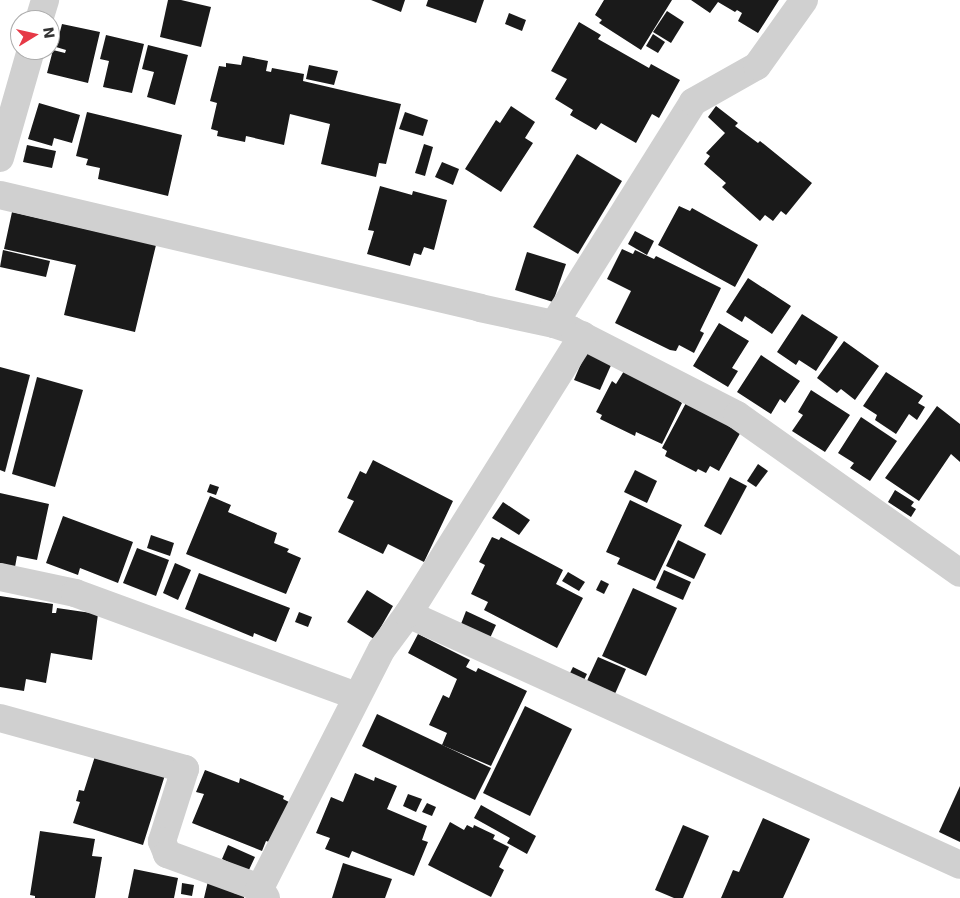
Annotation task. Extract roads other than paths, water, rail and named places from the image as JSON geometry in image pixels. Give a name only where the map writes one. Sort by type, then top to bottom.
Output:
[{"type":"street","points":[[554,324],[694,102],[757,66],[804,0]]},
{"type":"street","points":[[0,158],[28,60]]},
{"type":"street","points":[[0,195],[554,324],[583,335],[737,415],[960,573]]},
{"type":"street","points":[[0,718],[185,769],[162,841],[167,854],[263,893],[357,696],[382,649],[408,614],[583,335]]},
{"type":"street","points":[[0,577],[75,593],[357,696]]},
{"type":"street","points":[[408,614],[960,865]]}]
